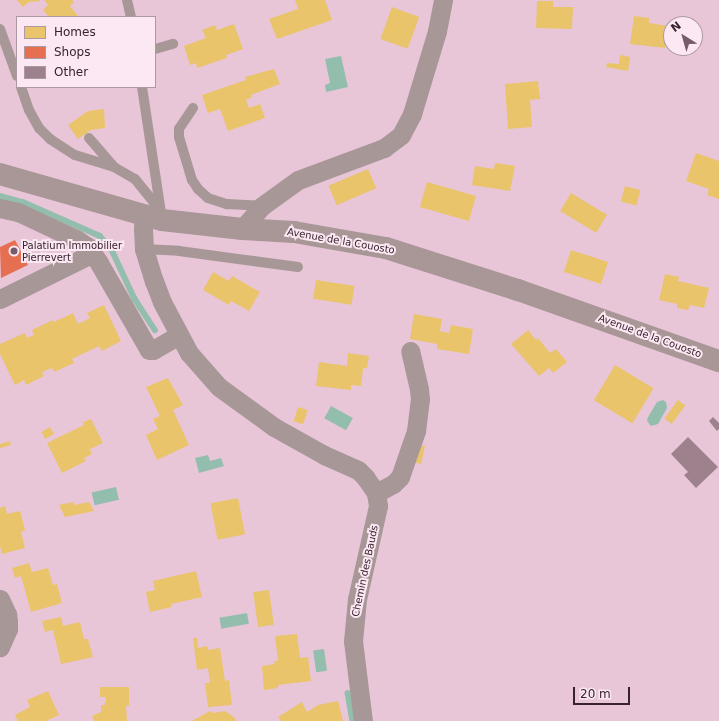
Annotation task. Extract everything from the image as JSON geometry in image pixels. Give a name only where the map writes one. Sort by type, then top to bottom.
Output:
[{"type":"main road","name":"Avenue de la Couosto","points":[[0,174],[153,217],[242,228],[294,232],[386,248],[518,290],[719,361]]},
{"type":"street","points":[[242,228],[262,206],[298,180],[384,148],[402,135],[407,126],[419,91],[437,31],[443,0]]},
{"type":"street","points":[[0,208],[18,212],[76,239],[93,254],[146,348],[153,350],[179,335]]},
{"type":"street","points":[[153,217],[142,229],[144,249],[162,302],[189,353],[220,387],[274,427],[324,455],[358,470],[376,493],[393,484],[400,477],[416,430],[420,399],[410,351]]},
{"type":"street","points":[[0,299],[93,254]]},
{"type":"street","name":"Chemin des Bauds","points":[[363,721],[353,641],[357,599],[378,506],[376,493]]},
{"type":"street","points":[[0,599],[7,614],[8,629],[0,647]]},
{"type":"lane","points":[[127,0],[131,16]]},
{"type":"lane","points":[[0,29],[16,73]]},
{"type":"lane","points":[[156,49],[173,44]]},
{"type":"lane","points":[[21,88],[29,110],[39,128],[50,139],[75,155],[114,167],[136,179],[153,201],[153,217]]},
{"type":"lane","points":[[142,88],[153,217]]},
{"type":"lane","points":[[193,108],[179,129],[179,137],[192,180],[198,189],[208,198],[227,204],[262,206]]},
{"type":"lane","points":[[89,138],[114,167]]},
{"type":"lane","points":[[144,249],[178,251],[298,267]]},
{"type":"shaded area","points":[[341,56],[348,87],[326,92],[325,85],[330,83],[325,59]]},
{"type":"shaded area","points":[[663,400],[666,402],[667,408],[658,424],[651,426],[647,421],[648,417],[657,402]]},
{"type":"shaded area","points":[[331,406],[353,418],[346,430],[324,418]]},
{"type":"shaded area","points":[[208,455],[210,461],[221,458],[224,466],[199,473],[195,458]]},
{"type":"shaded area","points":[[116,487],[119,500],[95,505],[92,493]]},
{"type":"shaded area","points":[[247,613],[249,624],[221,629],[219,618]]},
{"type":"shaded area","points":[[324,649],[327,671],[316,672],[313,651]]},
{"type":"building: Homes","points":[[17,0],[40,1],[29,2],[23,7]]},
{"type":"building: Homes","points":[[44,0],[72,0],[74,2],[70,6],[78,16],[48,16],[43,10],[48,5]]},
{"type":"building: Homes","points":[[295,0],[325,0],[332,20],[277,39],[269,19],[298,9]]},
{"type":"building: Homes","points":[[537,1],[553,1],[553,7],[573,7],[572,29],[536,28]]},
{"type":"building: Homes","points":[[392,7],[419,17],[408,49],[380,39]]},
{"type":"building: Homes","points":[[634,16],[649,18],[649,23],[663,25],[663,48],[630,44]]},
{"type":"building: Homes","points":[[234,24],[243,49],[226,55],[227,58],[197,68],[196,63],[190,65],[184,46],[206,38],[202,30],[215,25],[217,30]]},
{"type":"building: Homes","points":[[620,55],[630,57],[628,71],[606,67],[607,63],[619,64]]},
{"type":"building: Homes","points":[[274,69],[280,84],[251,95],[252,97],[246,100],[249,108],[260,104],[265,118],[228,131],[220,109],[208,113],[202,95],[246,80],[245,77]]},
{"type":"building: Homes","points":[[538,81],[540,99],[530,100],[532,127],[508,129],[505,84]]},
{"type":"building: Homes","points":[[104,109],[105,128],[91,130],[78,139],[68,125],[88,111]]},
{"type":"building: Homes","points":[[696,153],[719,161],[719,199],[707,195],[709,189],[686,181]]},
{"type":"building: Homes","points":[[495,163],[515,166],[510,191],[472,185],[475,166],[494,169]]},
{"type":"building: Homes","points":[[368,169],[376,188],[337,205],[328,186]]},
{"type":"building: Homes","points":[[427,182],[476,196],[469,221],[420,207]]},
{"type":"building: Homes","points":[[625,186],[640,190],[636,206],[621,201]]},
{"type":"building: Homes","points":[[571,193],[607,215],[596,233],[560,211]]},
{"type":"building: Homes","points":[[571,250],[608,262],[601,284],[564,272]]},
{"type":"building: Homes","points":[[213,272],[229,281],[232,276],[260,292],[249,311],[231,301],[229,305],[203,290]]},
{"type":"building: Homes","points":[[665,274],[679,277],[678,281],[709,288],[704,308],[690,305],[688,310],[677,308],[677,304],[659,300]]},
{"type":"building: Homes","points":[[316,280],[355,286],[352,305],[313,299]]},
{"type":"building: Homes","points":[[104,305],[121,341],[102,351],[99,346],[72,359],[74,363],[54,372],[52,368],[42,372],[44,376],[26,385],[24,380],[15,385],[0,354],[0,344],[25,333],[27,338],[34,335],[32,330],[73,313],[78,324],[90,318],[87,313]]},
{"type":"building: Homes","points":[[414,314],[442,319],[440,331],[449,333],[451,325],[473,329],[469,354],[437,349],[437,344],[410,339]]},
{"type":"building: Homes","points":[[528,330],[536,340],[538,338],[550,353],[556,349],[567,362],[553,373],[549,368],[539,376],[511,344]]},
{"type":"building: Homes","points":[[348,353],[369,356],[367,368],[363,368],[361,386],[351,385],[351,390],[316,386],[319,362],[347,366]]},
{"type":"building: Homes","points":[[615,365],[654,388],[632,423],[594,400]]},
{"type":"building: Homes","points":[[168,378],[183,405],[173,410],[189,445],[157,460],[146,435],[158,429],[153,419],[160,416],[146,387]]},
{"type":"building: Homes","points":[[678,400],[685,405],[672,424],[664,419]]},
{"type":"building: Homes","points":[[298,407],[308,410],[303,424],[294,421]]},
{"type":"building: Homes","points":[[91,419],[103,443],[90,449],[92,454],[84,458],[86,461],[62,473],[47,443],[84,425],[83,422]]},
{"type":"building: Homes","points":[[50,427],[54,434],[45,439],[41,432]]},
{"type":"building: Homes","points":[[10,441],[11,445],[0,448],[0,444]]},
{"type":"building: Homes","points":[[416,445],[425,446],[421,464],[414,462]]},
{"type":"building: Homes","points":[[238,498],[245,534],[218,540],[211,503]]},
{"type":"building: Homes","points":[[73,502],[74,505],[89,502],[94,511],[65,517],[59,505]]},
{"type":"building: Homes","points":[[5,506],[7,514],[20,511],[25,530],[21,532],[25,548],[2,554],[0,546],[0,508]]},
{"type":"building: Homes","points":[[29,563],[32,572],[48,568],[53,585],[57,584],[62,603],[31,612],[21,576],[15,578],[12,568]]},
{"type":"building: Homes","points":[[196,571],[202,597],[171,604],[172,607],[150,612],[146,592],[155,590],[153,581]]},
{"type":"building: Homes","points":[[269,590],[274,625],[258,627],[253,592]]},
{"type":"building: Homes","points":[[61,617],[63,626],[80,622],[84,639],[88,639],[93,657],[61,664],[53,630],[45,632],[42,621]]},
{"type":"building: Homes","points":[[297,634],[300,658],[308,657],[311,681],[278,685],[278,688],[264,690],[262,666],[275,664],[274,661],[278,661],[275,636]]},
{"type":"building: Homes","points":[[193,638],[197,638],[198,648],[207,646],[208,650],[220,648],[225,681],[229,680],[232,705],[208,707],[205,683],[210,683],[208,668],[197,670]]},
{"type":"building: Homes","points":[[100,687],[129,687],[129,706],[126,706],[127,721],[94,721],[92,716],[101,712],[101,705],[105,705],[106,697],[100,697]]},
{"type":"building: Homes","points":[[48,691],[59,715],[46,721],[18,721],[15,715],[30,707],[27,700]]},
{"type":"building: Homes","points":[[338,701],[343,721],[281,721],[278,717],[302,702],[307,712],[318,705]]},
{"type":"building: Homes","points":[[210,711],[213,713],[225,711],[234,717],[236,721],[192,721]]},
{"type":"building: Shops","points":[[15,240],[28,265],[1,278],[0,247]]},
{"type":"building: Other","points":[[713,417],[719,423],[719,429],[717,431],[709,421]]},
{"type":"building: Other","points":[[688,437],[718,467],[696,488],[684,475],[688,472],[671,454]]},
{"type":"waterway","points":[[0,196],[23,202],[100,236],[112,250],[135,299],[155,330]]},
{"type":"waterway","points":[[348,693],[353,721]]},
{"type":"place","name":"Palatium Immobilier Pierrevert","points":[[14,251]]}]
